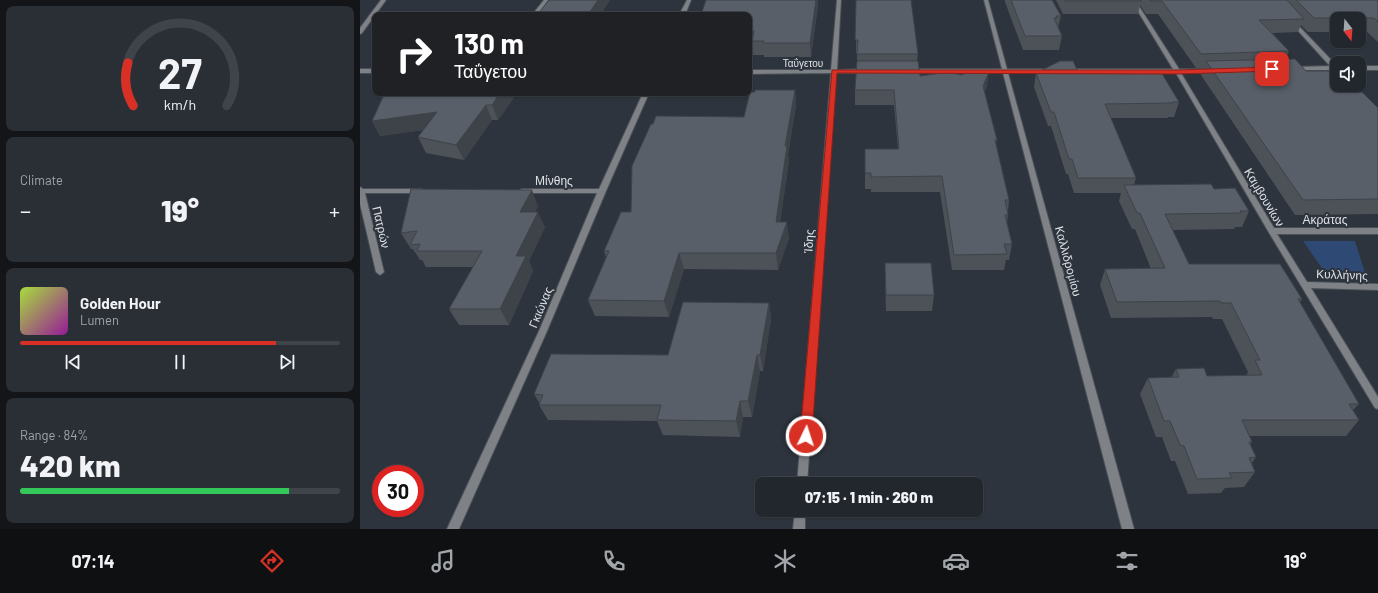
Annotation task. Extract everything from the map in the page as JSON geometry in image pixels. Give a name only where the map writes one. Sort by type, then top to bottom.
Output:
[{"type":"street","points":[[375,12],[384,0]]},
{"type":"street","points":[[537,12],[546,0]]},
{"type":"street","points":[[683,12],[689,0]]},
{"type":"street","name":"Ίδης","points":[[803,477],[839,0]]},
{"type":"street","name":"Καλλιδρομίου","points":[[986,0],[1128,529]]},
{"type":"street","name":"Καμβουνίων","points":[[1133,0],[1178,72],[1272,231],[1378,405]]},
{"type":"street","points":[[360,32],[372,16]]},
{"type":"street","points":[[1288,17],[1330,62]]},
{"type":"street","points":[[1366,68],[1378,68]]},
{"type":"street","points":[[1288,69],[1330,69]]},
{"type":"street","points":[[360,71],[372,71]]},
{"type":"street","name":"Ταΰγετου","points":[[752,72],[873,71]]},
{"type":"street","points":[[904,71],[1217,71]]},
{"type":"street","name":"Γκιώνας","points":[[453,529],[543,331],[602,191],[645,96]]},
{"type":"street","points":[[360,190],[428,191]]},
{"type":"street","name":"Πατρών","points":[[360,190],[380,272]]},
{"type":"street","name":"Μίνθης","points":[[515,191],[602,191]]},
{"type":"street","name":"Ακράτας","points":[[1272,231],[1378,231]]},
{"type":"street","name":"Κυλλήνης","points":[[1306,285],[1378,287]]},
{"type":"street","points":[[799,529],[800,517]]},
{"type":"shaded area","points":[[1303,241],[1355,241],[1365,273],[1326,274]]},
{"type":"building","points":[[549,0],[598,0],[590,12],[539,12]]},
{"type":"building","points":[[706,0],[816,0],[810,43],[763,43],[764,41],[752,41],[754,31],[752,31],[752,12],[702,12]]},
{"type":"building","points":[[856,0],[911,0],[918,54],[857,54],[858,40],[855,40]]},
{"type":"building","points":[[1011,0],[1052,0],[1061,16],[1056,16],[1057,18],[1054,18],[1062,36],[1025,36]]},
{"type":"building","points":[[1141,0],[1142,1],[1065,1]]},
{"type":"building","points":[[1149,0],[1287,0],[1304,19],[1259,20],[1289,51],[1201,54],[1162,1]]},
{"type":"building","points":[[1296,0],[1378,0],[1378,22],[1374,18],[1366,18],[1366,12],[1330,12],[1330,18],[1314,18]]},
{"type":"building","points":[[1295,59],[1306,71],[1330,71],[1330,92],[1362,92],[1378,108],[1378,199],[1303,200],[1206,61]]},
{"type":"building","points":[[857,61],[918,61],[920,76],[948,72],[962,75],[966,72],[989,72],[983,86],[997,140],[995,140],[1009,200],[1005,200],[1008,215],[1005,215],[1012,244],[1004,244],[1007,254],[954,255],[942,176],[871,177],[871,173],[865,173],[865,149],[899,149],[894,90],[855,90]]},
{"type":"building","points":[[1060,61],[1073,61],[1078,72],[1161,72],[1179,102],[1105,104],[1136,178],[1078,178],[1072,159],[1069,159],[1054,112],[1051,112],[1036,73]]},
{"type":"building","points":[[755,90],[795,90],[785,146],[787,146],[776,222],[787,222],[776,253],[679,253],[664,301],[588,300],[609,251],[604,251],[621,212],[631,212],[632,166],[656,116],[744,117],[749,96],[752,96],[752,92],[755,92]]},
{"type":"building","points":[[384,96],[498,96],[492,105],[486,105],[456,145],[418,137],[437,112],[372,121]]},
{"type":"building","points":[[1211,184],[1214,189],[1235,188],[1249,211],[1240,211],[1241,213],[1165,214],[1189,264],[1280,264],[1302,299],[1298,299],[1359,404],[1349,404],[1359,420],[1242,420],[1252,442],[1249,442],[1256,457],[1249,458],[1255,472],[1229,473],[1232,478],[1197,479],[1184,446],[1180,445],[1170,421],[1164,421],[1148,378],[1179,377],[1176,369],[1204,368],[1207,376],[1262,375],[1255,360],[1260,360],[1231,303],[1221,303],[1220,301],[1117,302],[1105,269],[1165,268],[1140,213],[1137,213],[1124,185]]},
{"type":"building","points":[[411,189],[532,190],[520,212],[538,212],[516,256],[526,256],[500,309],[449,309],[482,251],[417,251],[420,244],[410,245],[417,231],[401,233]]},
{"type":"building","points":[[885,263],[931,263],[934,295],[886,295]]},
{"type":"building","points":[[683,302],[769,303],[760,355],[757,355],[748,401],[740,401],[736,421],[657,420],[661,405],[539,405],[543,395],[534,394],[551,354],[668,355]]},
{"type":"route","points":[[806,436],[834,72],[1178,72],[1272,69]]}]
